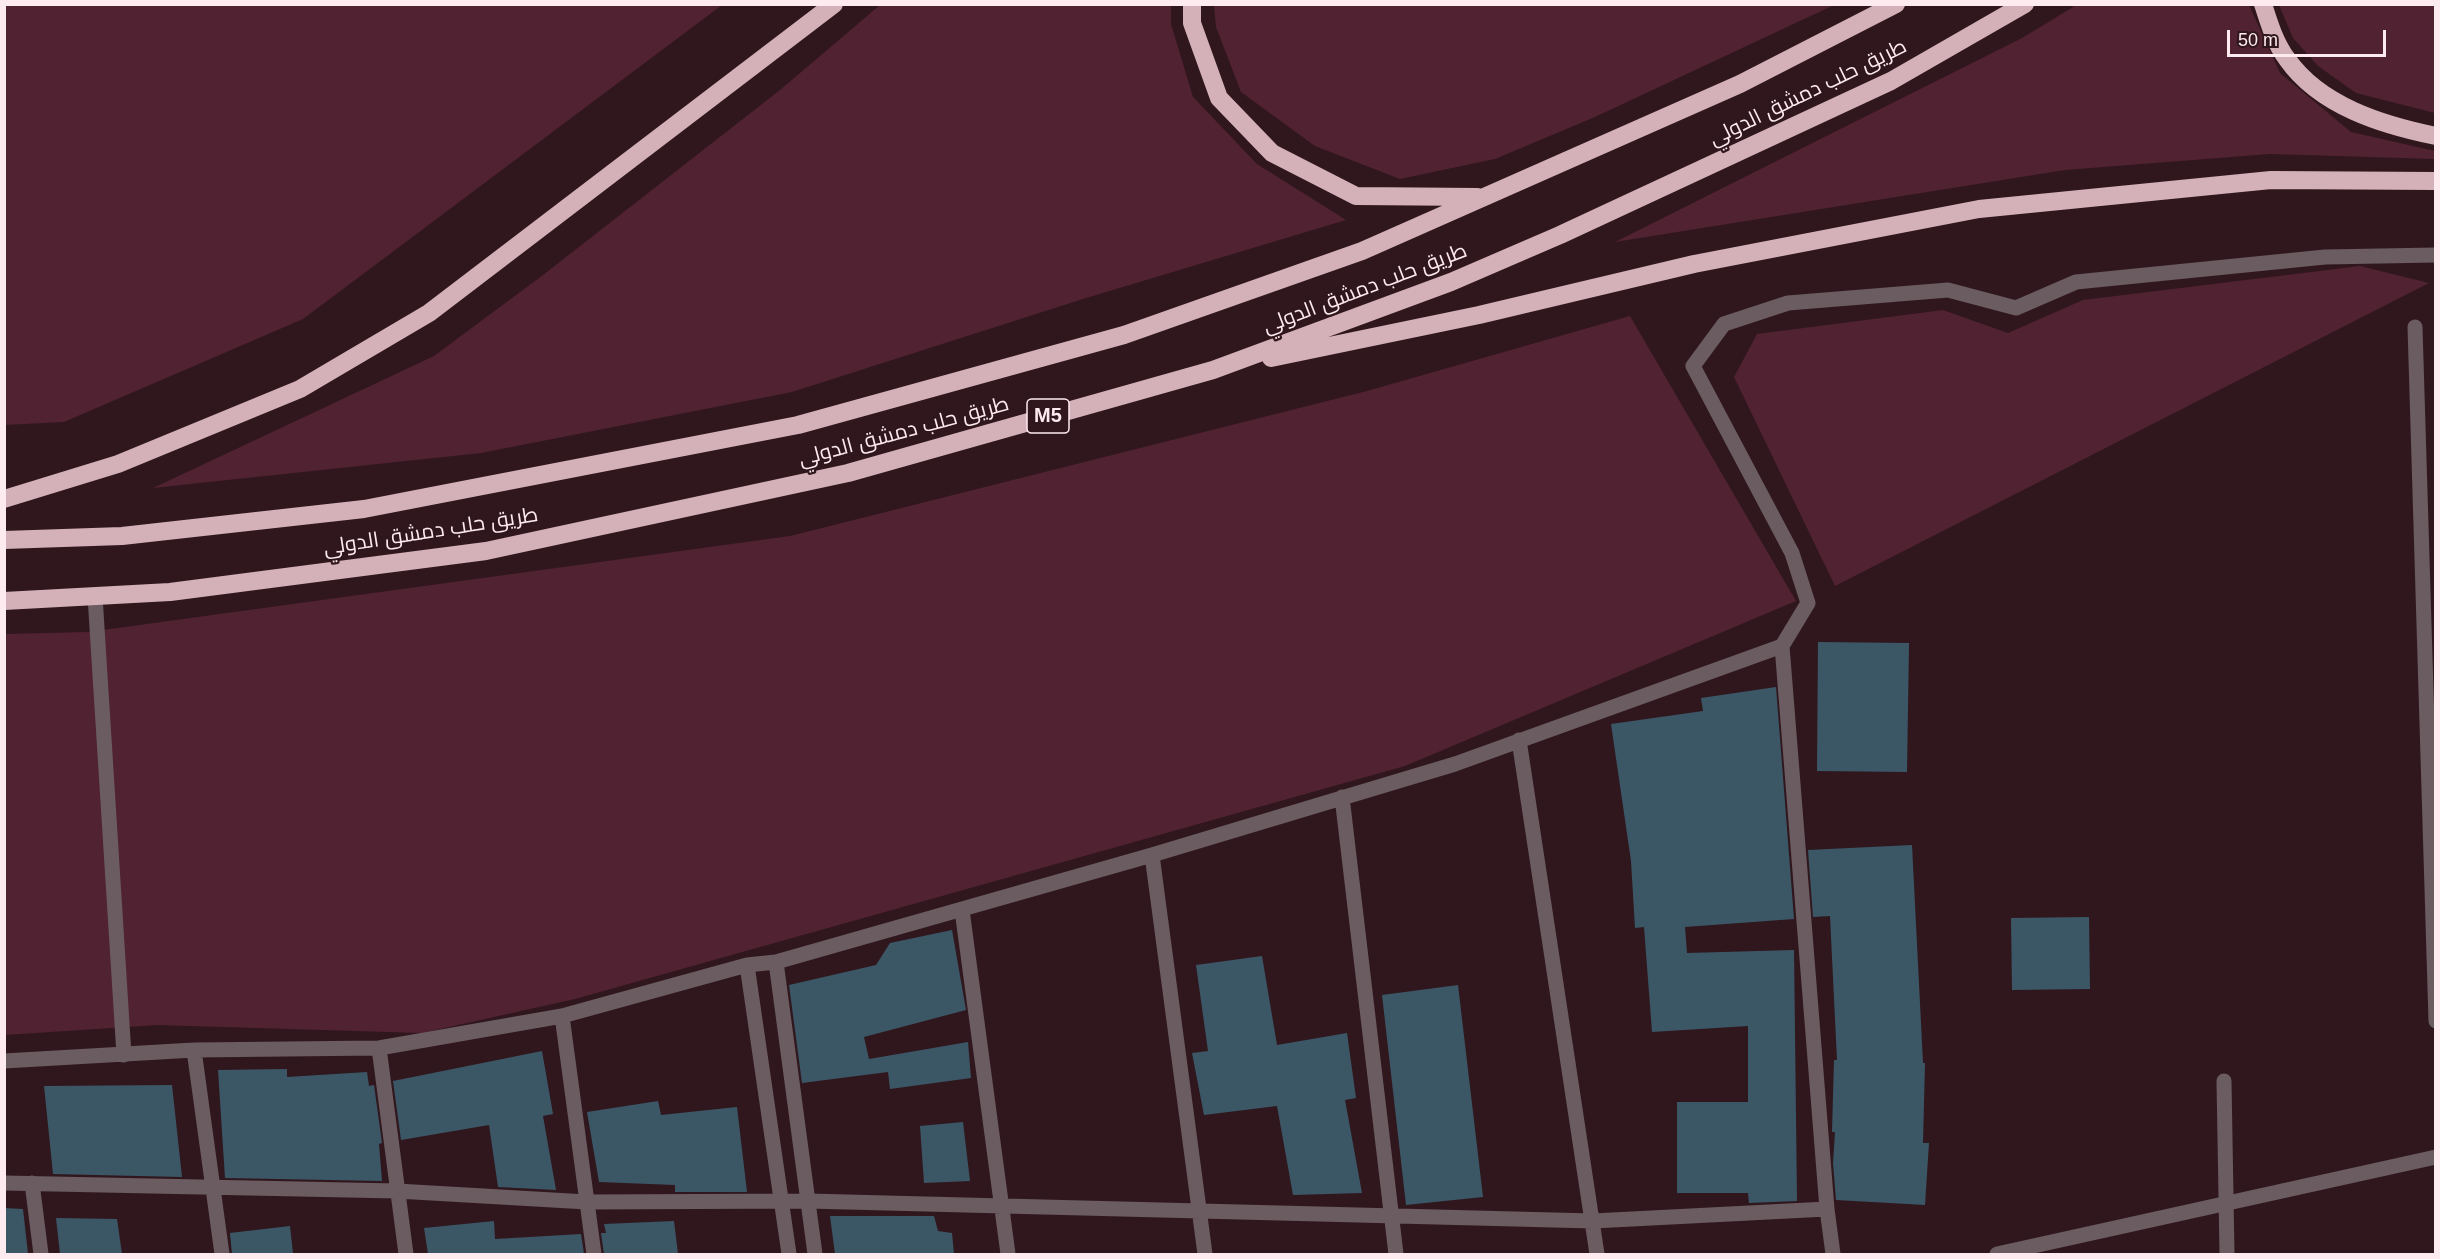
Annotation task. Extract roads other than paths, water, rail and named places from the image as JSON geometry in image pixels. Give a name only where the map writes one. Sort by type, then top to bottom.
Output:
[{"type":"highway","points":[[4,499],[118,464],[300,389],[419,318],[834,4]]},
{"type":"highway","points":[[1192,4],[1192,23],[1219,98],[1272,153],[1356,196],[1486,196]]},
{"type":"highway","name":"طريق حلب دمشق الدولي","points":[[4,540],[122,536],[364,509],[798,425],[1124,335],[1362,251],[1740,84],[1896,4]]},
{"type":"highway","name":"طريق حلب دمشق الدولي","points":[[4,601],[170,592],[486,551],[848,473],[1214,370],[1451,282],[1560,235],[1891,81],[2025,4]]},
{"type":"highway","points":[[2262,4],[2271,31],[2287,59],[2310,84],[2339,104],[2376,120],[2436,136]]},
{"type":"highway","points":[[1214,370],[1479,315],[1694,264],[1979,209],[2271,180],[2436,181]]},
{"type":"street","points":[[1833,1254],[1827,1209],[1782,646],[1808,603],[1792,553],[1693,366],[1724,324],[1788,303],[1948,290],[2016,308],[2076,282],[2325,257],[2436,255]]},
{"type":"street","points":[[2415,327],[2436,1021]]},
{"type":"street","points":[[95,596],[124,1055]]},
{"type":"street","points":[[4,1061],[194,1050],[379,1048],[562,1016],[747,965],[776,962],[962,910],[1455,764],[1782,646]]},
{"type":"street","points":[[1519,740],[1593,1221],[1596,1254]]},
{"type":"street","points":[[1342,797],[1396,1254]]},
{"type":"street","points":[[1152,855],[1205,1254]]},
{"type":"street","points":[[962,910],[1008,1254]]},
{"type":"street","points":[[776,962],[815,1254]]},
{"type":"street","points":[[747,965],[789,1254]]},
{"type":"street","points":[[562,1016],[594,1254]]},
{"type":"street","points":[[379,1048],[406,1254]]},
{"type":"street","points":[[194,1050],[222,1254]]},
{"type":"street","points":[[2224,1081],[2227,1254]]},
{"type":"street","points":[[2002,1254],[2436,1157]]},
{"type":"street","points":[[4,1183],[397,1191],[587,1202],[782,1203],[808,1201],[1593,1221],[1827,1209]]},
{"type":"street","points":[[32,1183],[41,1254]]}]
